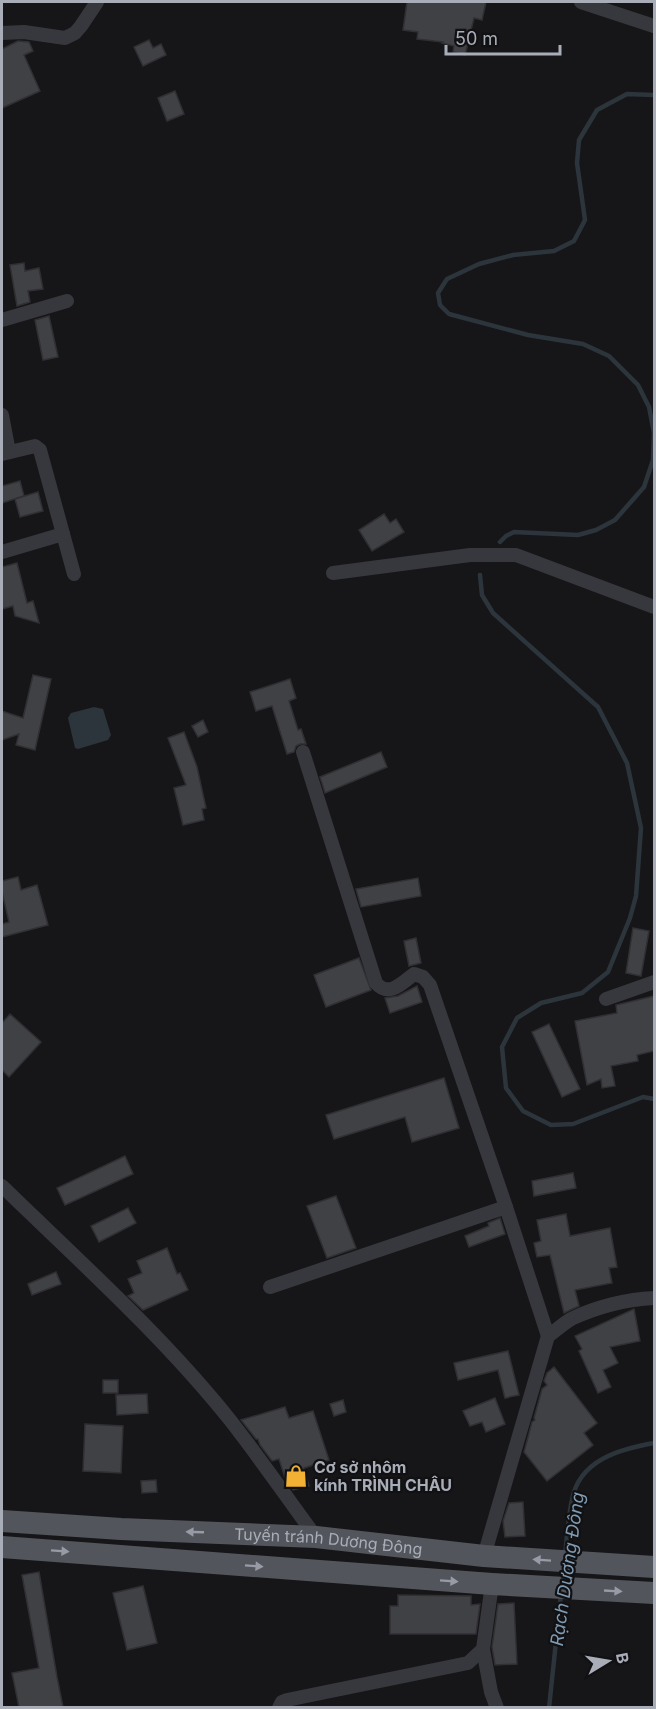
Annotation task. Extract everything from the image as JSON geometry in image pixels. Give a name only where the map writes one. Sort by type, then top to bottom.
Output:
[{"type":"main road","name":"Tuyến tránh Dương Đông","points":[[2,1521],[121,1529],[316,1537],[484,1556],[648,1567]]},
{"type":"main road","points":[[117,1555],[121,1529]]},
{"type":"main road","name":"Tuyến tránh Dương Đông","points":[[2,1547],[492,1584],[648,1593]]},
{"type":"street","points":[[2,33],[24,32],[65,38],[75,33],[98,2]]},
{"type":"street","points":[[581,2],[654,26]]},
{"type":"street","points":[[2,320],[67,301]]},
{"type":"street","points":[[2,415],[5,453],[35,446],[40,450],[74,574]]},
{"type":"street","points":[[2,552],[63,534]]},
{"type":"street","points":[[333,573],[470,555],[516,555],[654,607]]},
{"type":"street","points":[[303,752],[373,978],[380,988],[387,991],[394,989],[414,974],[423,977],[430,985],[548,1336],[484,1556]]},
{"type":"street","points":[[606,999],[654,982]]},
{"type":"street","points":[[2,1186],[178,1360],[230,1419],[316,1537]]},
{"type":"street","points":[[270,1287],[506,1207]]},
{"type":"street","points":[[548,1336],[570,1320],[588,1313],[632,1299],[651,1298]]},
{"type":"street","points":[[492,1584],[483,1649],[491,1692],[497,1707]]},
{"type":"street","points":[[279,1707],[287,1700],[468,1663],[483,1649]]},
{"type":"shaded area","points":[[94,707],[103,709],[111,735],[108,740],[75,748],[68,718],[71,713]]},
{"type":"building","points":[[407,2],[486,2],[482,20],[474,18],[465,55],[453,52],[454,46],[443,42],[417,39],[418,32],[403,30]]},
{"type":"building","points":[[149,40],[153,48],[161,44],[166,55],[143,66],[134,47]]},
{"type":"building","points":[[18,41],[29,42],[33,51],[24,55],[40,91],[2,108],[2,49]]},
{"type":"building","points":[[175,91],[184,114],[167,121],[158,98]]},
{"type":"building","points":[[24,263],[25,271],[39,268],[43,289],[28,291],[30,302],[17,306],[10,265]]},
{"type":"building","points":[[49,316],[58,357],[43,360],[35,320]]},
{"type":"building","points":[[20,481],[24,496],[2,503],[2,486]]},
{"type":"building","points":[[38,492],[43,511],[20,517],[15,499]]},
{"type":"building","points":[[384,514],[390,523],[396,519],[404,532],[372,551],[359,530]]},
{"type":"building","points":[[17,563],[27,603],[33,601],[39,623],[15,616],[13,606],[2,609],[2,567]]},
{"type":"building","points":[[33,675],[51,679],[35,750],[16,745],[19,734],[2,740],[2,711],[23,718]]},
{"type":"building","points":[[290,679],[296,698],[289,701],[298,730],[301,729],[306,744],[296,746],[294,752],[287,754],[272,706],[256,711],[250,692]]},
{"type":"building","points":[[203,720],[208,732],[198,737],[192,726]]},
{"type":"building","points":[[184,732],[197,767],[206,808],[202,809],[204,820],[183,825],[174,788],[186,785],[168,738]]},
{"type":"building","points":[[381,752],[387,767],[325,793],[320,777]]},
{"type":"building","points":[[18,877],[21,890],[37,885],[48,925],[2,937],[2,924],[9,922],[2,892],[2,881]]},
{"type":"building","points":[[418,878],[421,896],[361,907],[356,889]]},
{"type":"building","points":[[633,928],[649,931],[641,976],[626,973]]},
{"type":"building","points":[[416,938],[421,963],[409,966],[404,941]]},
{"type":"building","points":[[359,958],[371,990],[326,1007],[314,975]]},
{"type":"building","points":[[417,986],[422,1002],[390,1013],[385,998],[398,996]]},
{"type":"building","points":[[654,996],[654,1051],[637,1055],[638,1061],[611,1066],[615,1086],[602,1088],[601,1079],[587,1085],[575,1021],[617,1013],[616,1005]]},
{"type":"building","points":[[10,1014],[41,1042],[9,1077],[2,1070],[2,1023]]},
{"type":"building","points":[[549,1024],[580,1089],[562,1097],[532,1032]]},
{"type":"building","points":[[444,1078],[459,1128],[412,1142],[405,1117],[334,1139],[326,1115]]},
{"type":"building","points":[[125,1156],[133,1174],[65,1205],[57,1188]]},
{"type":"building","points":[[573,1173],[576,1188],[534,1196],[532,1181]]},
{"type":"building","points":[[336,1196],[356,1248],[327,1258],[307,1206]]},
{"type":"building","points":[[128,1208],[136,1223],[99,1242],[91,1226]]},
{"type":"building","points":[[566,1214],[570,1236],[610,1228],[617,1267],[609,1268],[612,1283],[575,1290],[579,1306],[564,1313],[550,1255],[537,1257],[534,1243],[541,1241],[537,1220]]},
{"type":"building","points":[[500,1218],[505,1234],[469,1247],[465,1236],[489,1226],[488,1223]]},
{"type":"building","points":[[167,1248],[177,1274],[180,1273],[188,1290],[143,1310],[128,1296],[134,1293],[128,1279],[142,1273],[137,1261]]},
{"type":"building","points":[[56,1272],[61,1284],[32,1295],[28,1284]]},
{"type":"building","points":[[634,1309],[640,1341],[610,1347],[618,1363],[603,1370],[611,1387],[598,1393],[579,1351],[582,1349],[575,1336]]},
{"type":"building","points":[[508,1351],[519,1395],[505,1398],[498,1370],[458,1380],[454,1363]]},
{"type":"building","points":[[554,1367],[597,1423],[584,1433],[593,1445],[547,1481],[524,1452],[542,1389],[547,1385],[544,1381],[547,1373]]},
{"type":"building","points":[[103,1380],[118,1380],[118,1393],[103,1393]]},
{"type":"building","points":[[147,1394],[148,1413],[117,1415],[116,1395]]},
{"type":"building","points":[[495,1398],[505,1424],[486,1432],[482,1422],[470,1426],[463,1411]]},
{"type":"building","points":[[343,1400],[346,1412],[334,1416],[330,1404]]},
{"type":"building","points":[[285,1407],[289,1418],[313,1411],[329,1460],[304,1468],[309,1486],[293,1490],[285,1478],[279,1459],[272,1461],[258,1439],[241,1420]]},
{"type":"building","points":[[85,1424],[123,1426],[121,1473],[83,1471]]},
{"type":"building","points":[[156,1480],[157,1492],[142,1493],[141,1481]]},
{"type":"building","points":[[523,1502],[525,1536],[505,1537],[503,1521],[509,1503]]},
{"type":"building","points":[[39,1572],[63,1707],[19,1707],[12,1673],[39,1668],[22,1575]]},
{"type":"building","points":[[143,1586],[157,1643],[127,1650],[113,1593]]},
{"type":"building","points":[[398,1595],[471,1596],[471,1605],[480,1604],[476,1634],[390,1634],[390,1606],[398,1606]]},
{"type":"building","points":[[514,1603],[517,1664],[495,1665],[492,1647],[498,1604]]},
{"type":"waterway","name":"Rạch Dương Đông","points":[[500,542],[514,532],[578,535],[596,530],[615,520],[644,487],[653,460],[654,433],[649,407],[638,385],[609,356],[583,344],[528,335],[449,314],[440,305],[438,293],[447,279],[479,264],[513,255],[554,251],[574,241],[585,220],[577,163],[579,140],[597,110],[627,94],[654,95]]},
{"type":"waterway","name":"Rạch Dương Đông","points":[[480,575],[482,595],[493,613],[598,707],[627,763],[641,828],[636,896],[630,918],[608,972],[582,993],[541,1003],[517,1018],[502,1047],[506,1088],[523,1111],[551,1125],[573,1124],[643,1097],[654,1099]]},
{"type":"waterway","name":"Rạch Dương Đông","points":[[565,1556],[572,1500],[576,1486],[583,1475],[592,1466],[615,1453],[654,1443]]},
{"type":"waterway","name":"Rạch Dương Đông","points":[[549,1708],[561,1594]]},
{"type":"place","name":"Cơ sở nhôm kính TRÌNH CHÂU","points":[[296,1476]]}]
